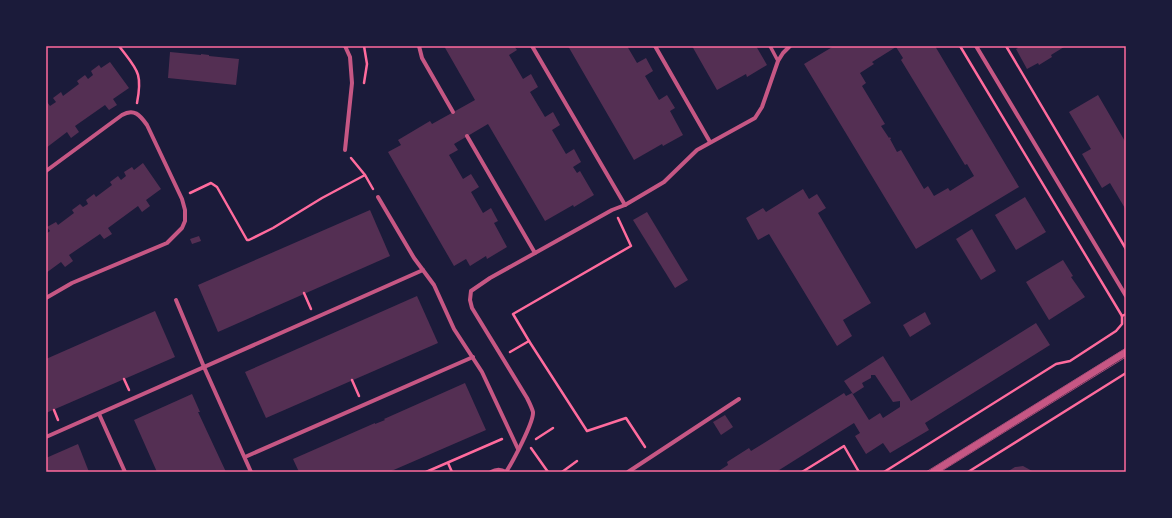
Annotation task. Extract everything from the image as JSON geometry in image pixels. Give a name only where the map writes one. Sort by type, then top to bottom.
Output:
[{"type":"street","points":[[345,46],[350,57],[352,83],[345,150]]},
{"type":"street","points":[[419,46],[422,58],[453,112]]},
{"type":"street","points":[[532,46],[625,205]]},
{"type":"street","points":[[655,46],[710,142]]},
{"type":"street","points":[[770,46],[778,61]]},
{"type":"street","points":[[491,472],[501,470],[506,472],[511,465],[532,422],[533,413],[527,398],[472,308],[470,300],[471,291],[490,278],[612,210],[625,205],[664,182],[692,154],[710,142],[755,118],[762,107],[778,61],[790,46]]},
{"type":"street","points":[[976,46],[1126,296]]},
{"type":"street","points":[[46,171],[122,115],[127,112],[135,113],[141,116],[147,125],[182,199],[185,210],[185,221],[182,228],[167,242],[72,283],[46,298]]},
{"type":"street","points":[[467,136],[535,253]]},
{"type":"street","points":[[378,198],[414,258],[434,285],[454,329],[482,372],[518,449]]},
{"type":"street","points":[[46,437],[423,270]]},
{"type":"street","points":[[176,300],[251,472]]},
{"type":"street","points":[[933,472],[1126,352]]},
{"type":"street","points":[[245,457],[473,357]]},
{"type":"street","points":[[628,472],[739,399]]},
{"type":"street","points":[[99,414],[125,472]]},
{"type":"path","points":[[119,46],[134,66],[139,76],[140,87],[135,113]]},
{"type":"path","points":[[884,472],[1056,364],[1070,361],[1116,332],[1122,324],[1122,316],[960,46]]},
{"type":"path","points":[[1006,46],[1126,249]]},
{"type":"path","points":[[345,150],[365,175],[378,198]]},
{"type":"path","points":[[193,191],[211,183],[217,187],[241,231],[247,240],[249,240],[273,228],[322,198],[365,175]]},
{"type":"path","points":[[612,210],[621,221],[631,246],[513,314],[587,431],[626,418],[651,456]]},
{"type":"path","points":[[304,293],[315,318]]},
{"type":"path","points":[[1122,316],[1126,314]]},
{"type":"path","points":[[502,357],[529,341]]},
{"type":"path","points":[[968,472],[1126,373]]},
{"type":"path","points":[[352,380],[363,405]]},
{"type":"path","points":[[548,472],[531,448],[531,442],[553,428]]},
{"type":"path","points":[[426,472],[512,434]]},
{"type":"path","points":[[802,472],[844,446],[859,472]]},
{"type":"path","points":[[562,472],[577,461]]},
{"type":"path","points":[[448,462],[452,472]]},
{"type":"building","points":[[444,46],[514,46],[517,50],[509,55],[523,79],[531,74],[538,87],[530,92],[545,117],[553,112],[560,125],[552,130],[566,154],[574,149],[581,162],[573,167],[577,173],[580,171],[594,195],[574,207],[573,205],[545,221],[488,124],[454,144],[458,150],[449,155],[463,179],[471,174],[479,187],[471,192],[483,213],[491,208],[498,221],[494,223],[507,247],[487,259],[486,256],[470,266],[466,259],[454,266],[388,152],[401,145],[398,140],[430,121],[432,124],[475,100]]},
{"type":"building","points":[[568,46],[627,46],[637,63],[646,58],[653,71],[645,76],[659,100],[667,95],[675,108],[670,111],[683,135],[663,146],[662,144],[634,160]]},
{"type":"building","points":[[692,46],[756,46],[767,65],[747,77],[746,74],[717,90]]},
{"type":"building","points":[[834,46],[935,46],[1019,187],[916,249],[804,64]],"holes":[[[896,47],[903,58],[901,60],[965,165],[967,164],[974,176],[950,191],[948,188],[934,196],[928,186],[924,189],[901,150],[897,152],[890,137],[889,138],[881,126],[885,124],[862,86],[866,83],[860,73],[874,64],[872,62]]]},
{"type":"building","points":[[1016,46],[1064,47],[1039,65],[1038,63],[1027,69],[1016,49],[1018,48]]},
{"type":"building","points":[[170,52],[239,59],[236,85],[168,78]]},
{"type":"building","points":[[110,62],[129,88],[113,99],[117,105],[109,110],[105,105],[75,126],[79,132],[71,138],[67,132],[46,148],[46,103],[47,102],[50,106],[56,102],[53,98],[61,92],[63,96],[79,84],[77,81],[85,75],[88,79],[93,75],[91,71],[99,65],[101,68]]},
{"type":"building","points":[[1098,95],[1126,143],[1126,210],[1110,183],[1102,188],[1082,154],[1091,149],[1069,112]]},
{"type":"building","points":[[143,163],[161,189],[146,200],[150,206],[142,212],[138,206],[108,228],[112,234],[104,239],[100,234],[69,255],[73,261],[65,267],[61,262],[46,273],[46,234],[50,231],[47,227],[56,222],[58,225],[74,213],[72,210],[80,204],[83,207],[88,204],[86,200],[94,194],[96,197],[112,185],[110,182],[118,176],[121,180],[126,176],[124,172],[132,167],[134,170]]},
{"type":"building","points":[[803,189],[809,199],[817,194],[826,208],[818,213],[871,303],[843,320],[852,336],[837,346],[769,234],[758,240],[746,218],[763,208],[766,212]]},
{"type":"building","points":[[1025,197],[1046,232],[1016,250],[995,215]]},
{"type":"building","points":[[370,210],[390,256],[218,332],[198,285]]},
{"type":"building","points":[[647,212],[688,280],[675,288],[633,220]]},
{"type":"building","points":[[972,229],[996,271],[981,280],[956,239]]},
{"type":"building","points":[[199,236],[201,241],[192,244],[190,239]]},
{"type":"building","points":[[1063,260],[1073,276],[1071,277],[1085,297],[1049,320],[1026,282]]},
{"type":"building","points":[[417,296],[438,343],[266,418],[245,372]]},
{"type":"building","points":[[155,311],[175,357],[46,413],[46,359]]},
{"type":"building","points":[[925,312],[931,324],[910,337],[903,325]]},
{"type":"building","points":[[1036,323],[1050,345],[925,423],[929,430],[890,453],[883,443],[866,454],[855,436],[860,433],[854,423],[776,472],[717,472],[728,465],[727,462],[749,448],[751,451],[844,393],[846,396],[852,393],[869,420],[880,413],[883,418],[900,407],[900,401],[893,402],[875,375],[871,375],[871,378],[862,383],[864,387],[853,394],[844,381],[883,356],[911,401]]},
{"type":"building","points":[[465,383],[486,430],[389,472],[299,472],[293,459],[385,420],[384,419]]},
{"type":"building","points":[[192,394],[200,412],[198,412],[226,472],[157,472],[134,420]]},
{"type":"building","points":[[725,415],[733,427],[721,435],[713,422]]},
{"type":"building","points":[[78,444],[89,472],[46,472],[46,458]]},
{"type":"building","points":[[1023,466],[1034,472],[1007,472],[1015,467]]},
{"type":"tram line","points":[[926,472],[1126,348]]},
{"type":"tram line","points":[[940,472],[1126,357]]}]
